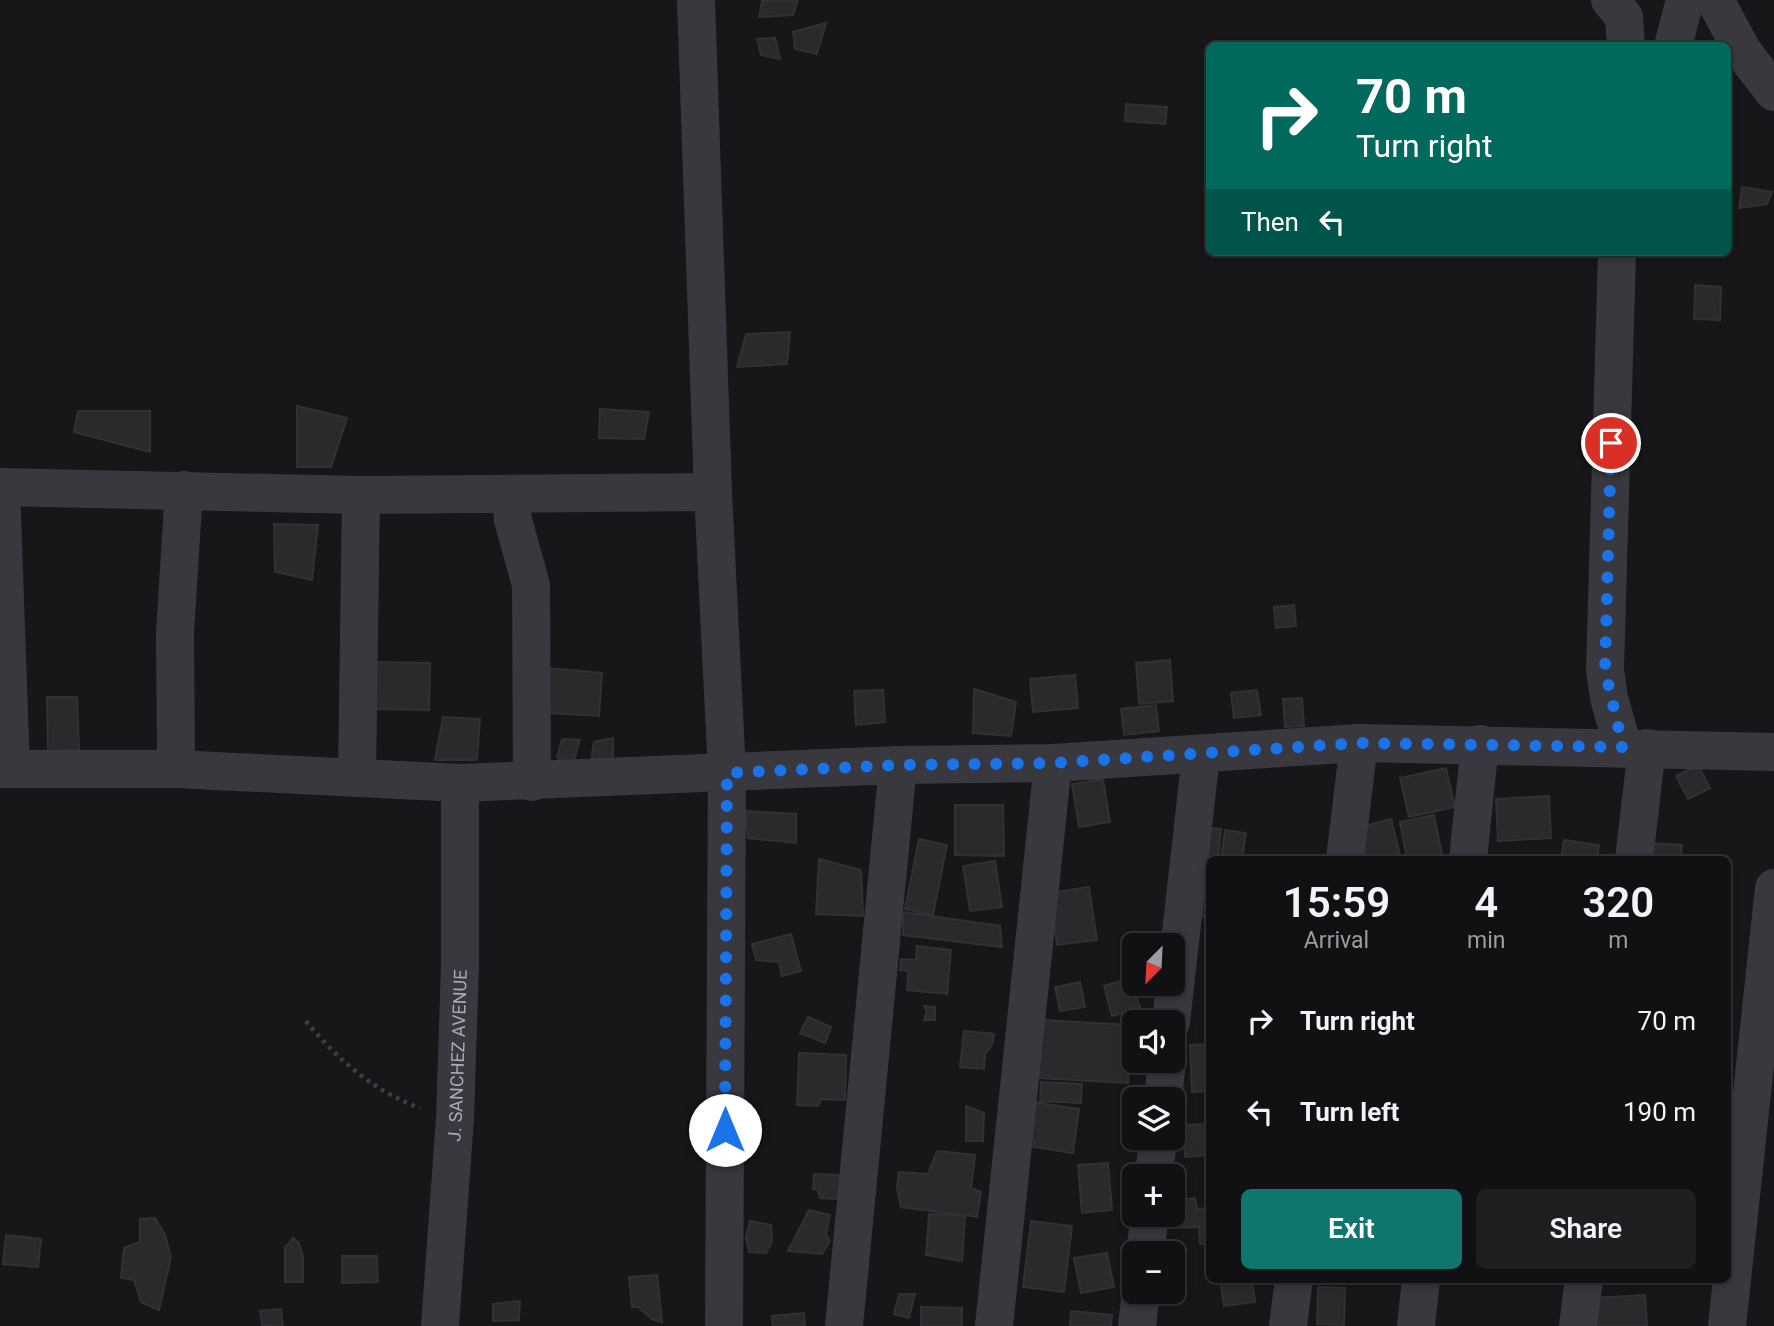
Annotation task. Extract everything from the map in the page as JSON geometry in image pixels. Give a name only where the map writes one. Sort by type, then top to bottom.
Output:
[{"type":"street","points":[[696,0],[713,492],[727,773],[724,1326]]},
{"type":"street","points":[[1610,0],[1624,17],[1626,42]]},
{"type":"street","points":[[1674,42],[1685,0]]},
{"type":"street","points":[[1715,0],[1743,52],[1774,92]]},
{"type":"street","points":[[1617,256],[1605,670],[1635,748],[1634,856]]},
{"type":"street","points":[[713,492],[361,495],[1,487],[5,769],[176,769],[460,783],[898,765],[1053,763],[1359,743],[1774,752]]},
{"type":"street","points":[[176,769],[175,633],[184,489]]},
{"type":"street","points":[[511,494],[513,520],[531,585],[532,782]]},
{"type":"street","points":[[357,778],[361,495]]},
{"type":"street","points":[[1345,856],[1359,743]]},
{"type":"street","points":[[1468,856],[1480,744]]},
{"type":"street","points":[[1172,1010],[1201,755]]},
{"type":"street","points":[[994,1326],[1053,763]]},
{"type":"street","points":[[844,1326],[898,765]]},
{"type":"street","name":"J. SANCHEZ AVENUE","points":[[440,1326],[455,1118],[460,965],[460,783]]},
{"type":"street","points":[[1727,1326],[1774,888]]},
{"type":"street","points":[[1288,1326],[1293,1283]]},
{"type":"street","points":[[1416,1326],[1421,1283]]},
{"type":"street","points":[[1578,1326],[1583,1283]]},
{"type":"street","points":[[1137,1326],[1140,1304]]},
{"type":"path","points":[[306,1021],[332,1053],[370,1083],[417,1107],[455,1118]]},
{"type":"building","points":[[798,0],[793,15],[759,17],[762,1]]},
{"type":"building","points":[[826,23],[817,54],[795,49],[793,32]]},
{"type":"building","points":[[775,38],[780,59],[761,55],[757,39]]},
{"type":"building","points":[[1126,104],[1167,107],[1165,124],[1125,121]]},
{"type":"building","points":[[1742,187],[1772,192],[1767,204],[1739,208]]},
{"type":"building","points":[[1695,285],[1721,287],[1720,320],[1694,319]]},
{"type":"building","points":[[790,332],[787,364],[737,367],[746,334]]},
{"type":"building","points":[[297,406],[347,418],[331,467],[297,467]]},
{"type":"building","points":[[600,409],[649,412],[644,439],[599,438]]},
{"type":"building","points":[[78,411],[150,411],[150,452],[74,432]]},
{"type":"building","points":[[274,524],[318,525],[312,580],[275,572]]},
{"type":"building","points":[[1294,605],[1296,626],[1276,628],[1274,607]]},
{"type":"building","points":[[1170,660],[1173,701],[1139,704],[1136,663]]},
{"type":"building","points":[[377,662],[430,663],[429,710],[376,709]]},
{"type":"building","points":[[548,668],[602,673],[599,716],[550,713]]},
{"type":"building","points":[[1075,675],[1078,708],[1033,712],[1030,679]]},
{"type":"building","points":[[974,689],[1016,702],[1011,736],[973,733]]},
{"type":"building","points":[[883,690],[885,722],[856,725],[854,691]]},
{"type":"building","points":[[1257,690],[1261,715],[1234,718],[1231,693]]},
{"type":"building","points":[[47,697],[77,697],[79,750],[48,751]]},
{"type":"building","points":[[1302,698],[1304,726],[1285,727],[1283,699]]},
{"type":"building","points":[[1156,705],[1159,731],[1124,735],[1121,709]]},
{"type":"building","points":[[443,717],[480,719],[477,760],[435,760]]},
{"type":"building","points":[[613,738],[613,760],[591,762],[594,742]]},
{"type":"building","points":[[562,739],[580,740],[573,764],[557,758]]},
{"type":"building","points":[[1698,765],[1710,788],[1688,799],[1676,776]]},
{"type":"building","points":[[1446,768],[1455,807],[1409,817],[1400,778]]},
{"type":"building","points":[[1103,779],[1110,822],[1079,827],[1072,784]]},
{"type":"building","points":[[1549,796],[1551,838],[1498,841],[1496,799]]},
{"type":"building","points":[[955,805],[1003,805],[1004,856],[955,855]]},
{"type":"building","points":[[745,811],[796,814],[796,843],[748,838]]},
{"type":"building","points":[[1434,815],[1442,856],[1406,856],[1400,822]]},
{"type":"building","points":[[1391,819],[1400,856],[1365,856],[1358,828]]},
{"type":"building","points":[[1201,827],[1221,829],[1218,856],[1198,857]]},
{"type":"building","points":[[1225,830],[1246,833],[1242,856],[1221,856]]},
{"type":"building","points":[[919,839],[947,845],[933,915],[905,909]]},
{"type":"building","points":[[1564,840],[1599,845],[1597,856],[1561,856]]},
{"type":"building","points":[[1646,843],[1682,845],[1681,856],[1646,856]]},
{"type":"building","points":[[819,859],[861,870],[863,916],[816,914]]},
{"type":"building","points":[[995,861],[1002,907],[970,911],[963,866]]},
{"type":"building","points":[[1205,877],[1206,918],[1192,913]]},
{"type":"building","points":[[1089,887],[1097,940],[1057,945],[1050,893]]},
{"type":"building","points":[[903,912],[1000,926],[1002,947],[903,935]]},
{"type":"building","points":[[791,934],[801,971],[782,976],[779,962],[756,960],[752,944]]},
{"type":"building","points":[[917,946],[951,950],[947,994],[907,990],[908,971],[900,970],[901,959],[916,960]]},
{"type":"building","points":[[1122,981],[1122,996],[1136,996],[1140,1008],[1122,1010],[1122,1013],[1112,1016],[1104,986]]},
{"type":"building","points":[[1080,982],[1085,1007],[1060,1011],[1055,987]]},
{"type":"building","points":[[924,1006],[935,1007],[935,1020],[924,1020],[927,1011]]},
{"type":"building","points":[[808,1017],[831,1027],[825,1043],[800,1033]]},
{"type":"building","points":[[1041,1020],[1122,1024],[1122,1073],[1129,1073],[1128,1083],[1039,1078]]},
{"type":"building","points":[[964,1031],[994,1034],[992,1045],[985,1054],[984,1069],[960,1067]]},
{"type":"building","points":[[1206,1044],[1206,1091],[1192,1092],[1190,1045]]},
{"type":"building","points":[[799,1053],[846,1055],[845,1100],[821,1099],[818,1106],[797,1105]]},
{"type":"building","points":[[1041,1082],[1082,1084],[1081,1103],[1040,1101]]},
{"type":"building","points":[[1027,1101],[1079,1109],[1073,1153],[1021,1145]]},
{"type":"building","points":[[966,1106],[984,1113],[983,1141],[966,1141]]},
{"type":"building","points":[[1206,1124],[1206,1155],[1185,1157],[1185,1125]]},
{"type":"building","points":[[937,1151],[975,1155],[971,1188],[981,1192],[977,1217],[901,1207],[897,1187],[899,1172],[928,1174]]},
{"type":"building","points":[[1108,1163],[1112,1210],[1082,1213],[1078,1165]]},
{"type":"building","points":[[814,1174],[840,1175],[838,1199],[820,1198],[818,1190],[813,1189]]},
{"type":"building","points":[[1195,1198],[1197,1209],[1206,1208],[1206,1244],[1200,1244],[1199,1227],[1172,1228],[1185,1227],[1185,1199]]},
{"type":"building","points":[[809,1210],[830,1215],[826,1235],[830,1241],[822,1254],[788,1251]]},
{"type":"building","points":[[929,1214],[965,1216],[962,1261],[926,1255]]},
{"type":"building","points":[[155,1218],[165,1235],[171,1257],[159,1310],[141,1302],[134,1280],[121,1278],[124,1248],[140,1242],[140,1219]]},
{"type":"building","points":[[750,1221],[771,1225],[772,1241],[766,1253],[749,1252],[746,1237]]},
{"type":"building","points":[[1031,1221],[1072,1226],[1064,1292],[1023,1287]]},
{"type":"building","points":[[6,1235],[41,1239],[38,1267],[3,1264]]},
{"type":"building","points":[[293,1238],[299,1243],[303,1257],[303,1282],[285,1282],[285,1248]]},
{"type":"building","points":[[1107,1253],[1114,1287],[1081,1293],[1074,1258]]},
{"type":"building","points":[[342,1256],[377,1256],[378,1282],[342,1283]]},
{"type":"building","points":[[657,1275],[662,1322],[652,1319],[638,1307],[632,1307],[629,1277]]},
{"type":"building","points":[[1221,1283],[1253,1283],[1255,1302],[1224,1306]]},
{"type":"building","points":[[1318,1287],[1345,1288],[1344,1325],[1317,1324]]},
{"type":"building","points":[[899,1294],[915,1294],[909,1318],[894,1314]]},
{"type":"building","points":[[1645,1295],[1647,1326],[1595,1326],[1593,1298]]},
{"type":"building","points":[[520,1301],[519,1320],[493,1321],[493,1304]]},
{"type":"building","points":[[921,1307],[962,1308],[962,1326],[921,1326]]},
{"type":"building","points":[[281,1309],[283,1326],[262,1325],[260,1311]]},
{"type":"building","points":[[1071,1311],[1112,1315],[1111,1326],[1070,1326]]},
{"type":"building","points":[[804,1313],[805,1326],[773,1326],[772,1316]]},
{"type":"route","points":[[725,1130],[727,773],[898,765],[1053,763],[1359,743],[1623,747],[1609,698],[1605,670],[1611,443]]}]
